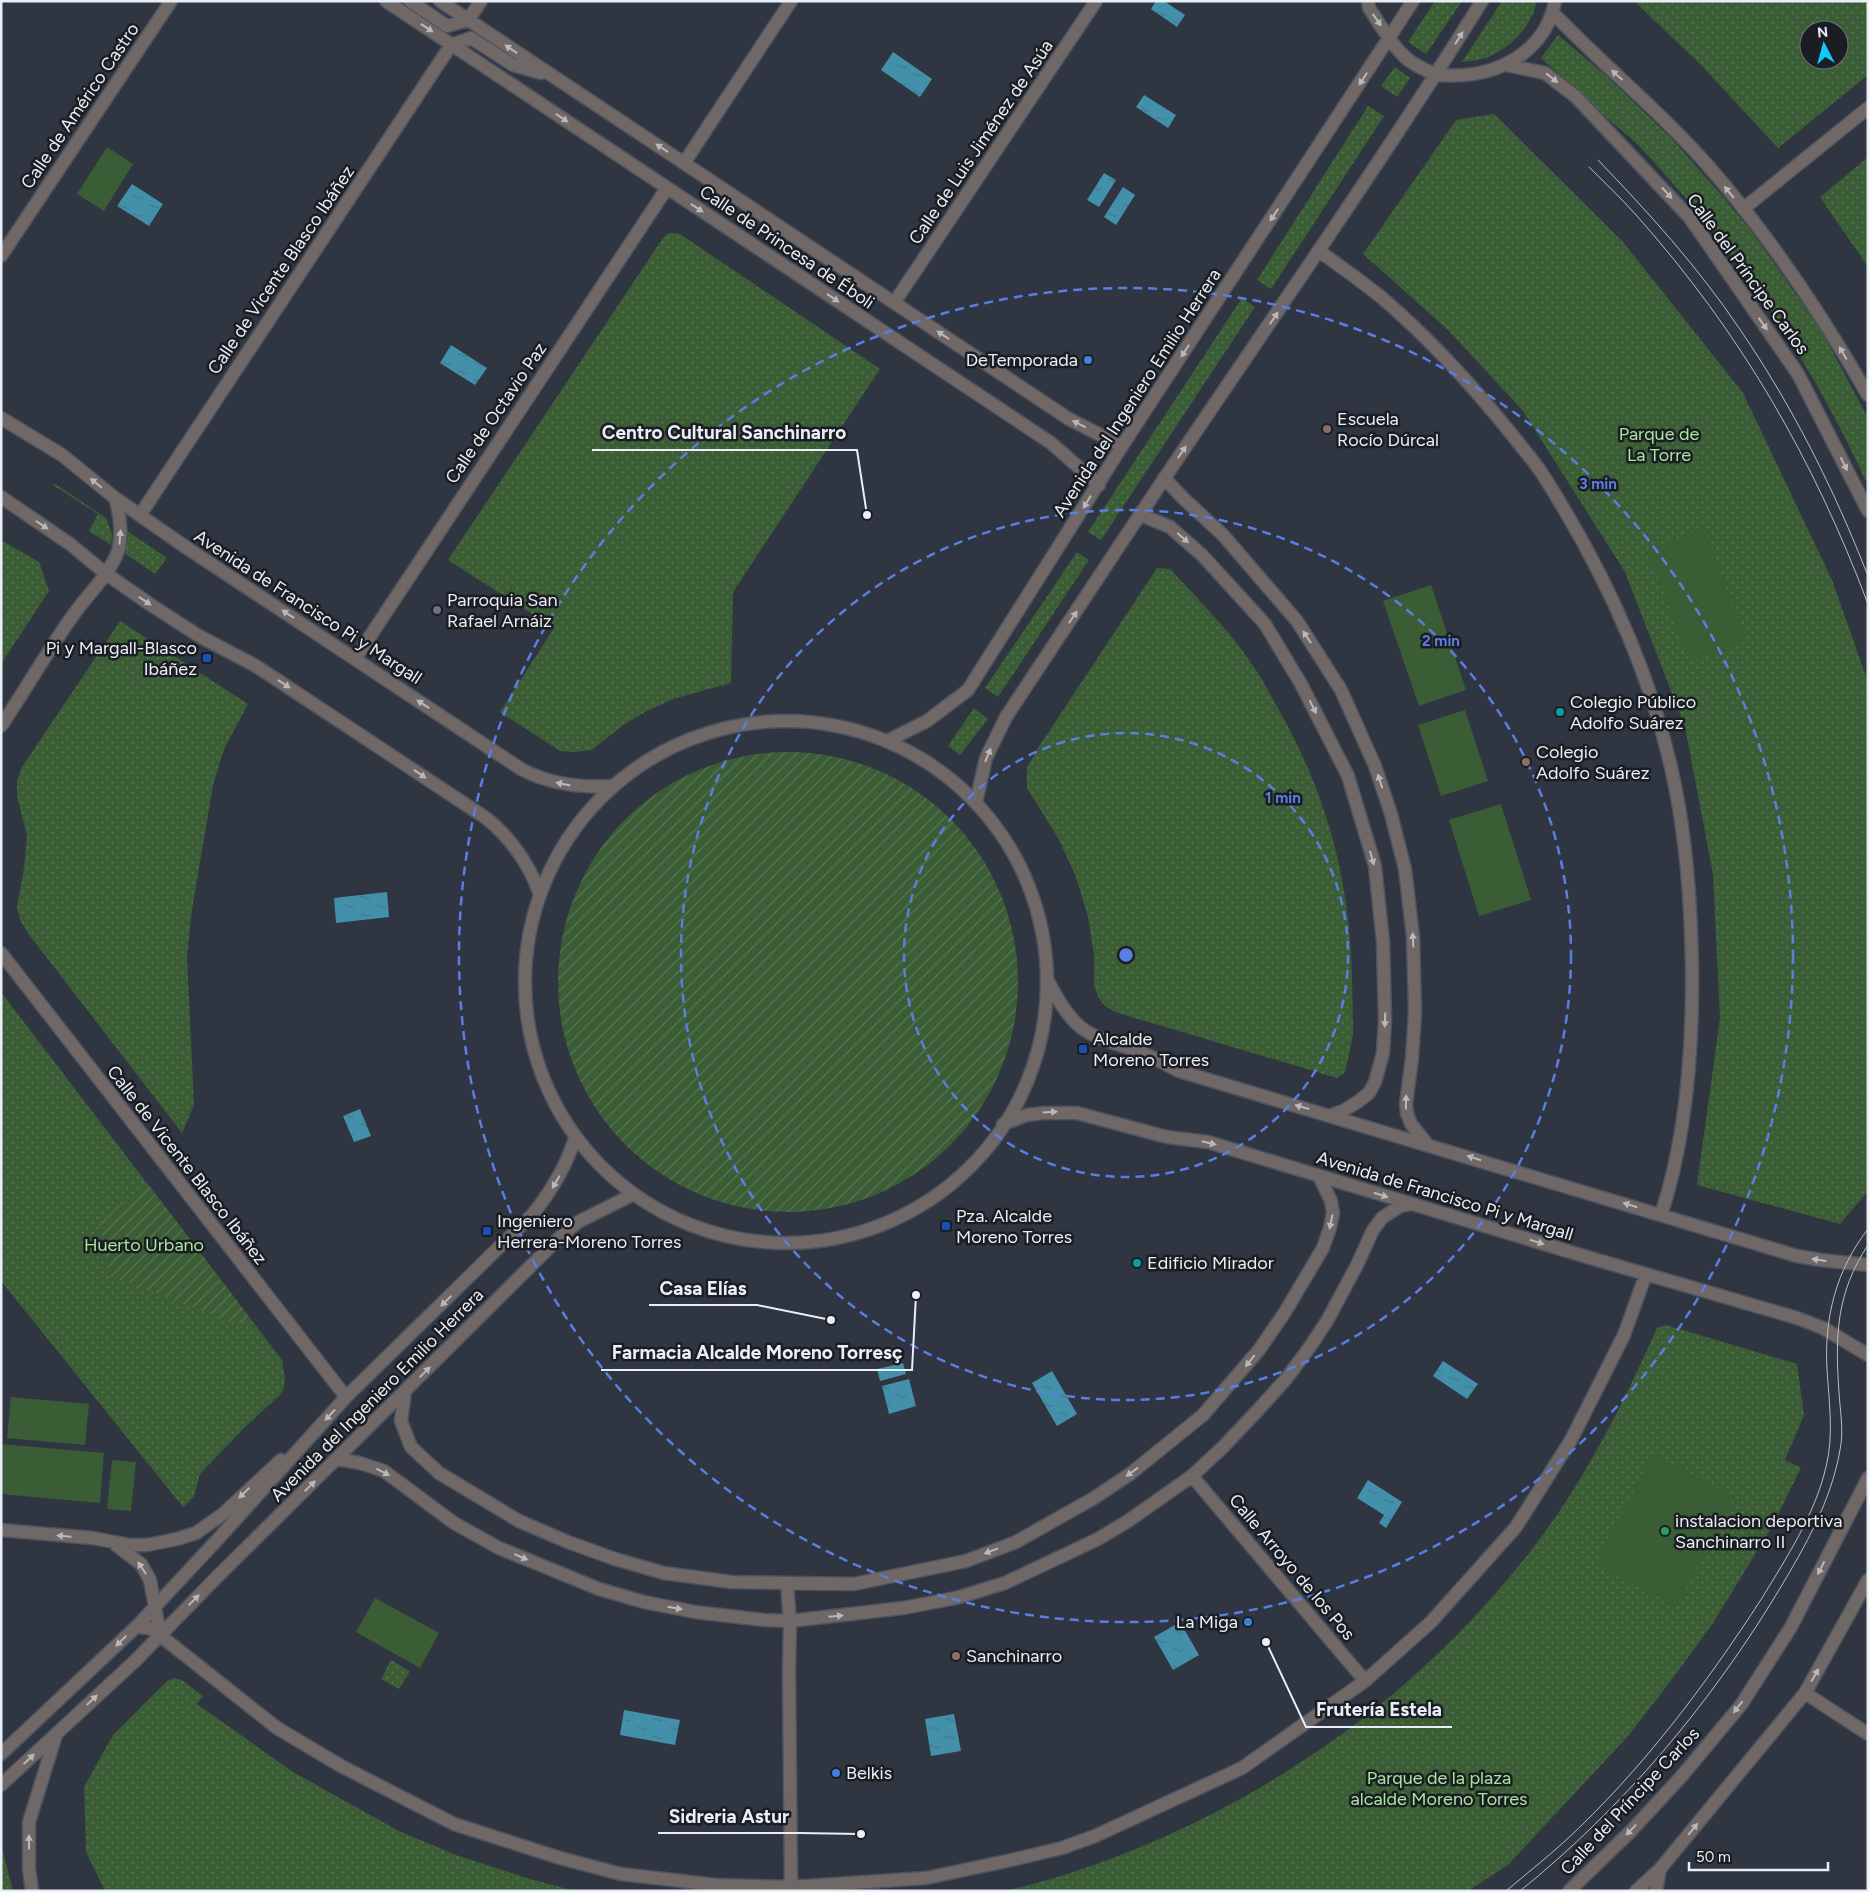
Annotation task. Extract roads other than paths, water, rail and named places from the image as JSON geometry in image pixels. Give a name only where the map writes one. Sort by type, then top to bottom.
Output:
[{"type":"street","name":"Calle de Américo Castro","points":[[1,256],[171,1]]},
{"type":"street","name":"Calle de Princesa de Éboli","points":[[386,1],[1051,443],[1099,485]]},
{"type":"street","points":[[410,1],[447,26],[468,20],[481,1]]},
{"type":"street","name":"Calle de Princesa de Éboli","points":[[440,1],[1069,419],[1122,446]]},
{"type":"street","points":[[684,163],[791,1]]},
{"type":"street","name":"Calle de Luis Jiménez de Asúa","points":[[894,303],[1096,1]]},
{"type":"street","points":[[1368,1],[1369,8],[1403,56],[1436,75],[1482,73],[1506,65],[1526,52],[1542,34],[1554,7]]},
{"type":"street","name":"Avenida del Ingeniero Emilio Herrera","points":[[889,740],[927,721],[968,690],[1122,446],[1413,1]]},
{"type":"street","points":[[976,802],[986,758],[1006,717],[1164,478],[1319,251],[1436,75],[1482,1]]},
{"type":"street","name":"Calle del Príncipe Carlos","points":[[1554,7],[1670,125],[1710,168],[1743,208],[1785,264],[1818,313],[1868,395]]},
{"type":"street","name":"Calle de Princesa de Éboli","points":[[451,45],[471,38],[512,65],[552,76]]},
{"type":"street","name":"Calle de Vicente Blasco Ibáñez","points":[[140,516],[451,45]]},
{"type":"street","name":"Calle del Príncipe Carlos","points":[[1506,65],[1545,73],[1576,97],[1690,218],[1798,374],[1868,511]]},
{"type":"street","points":[[1743,208],[1868,108]]},
{"type":"street","name":"Calle de Octavio Paz","points":[[355,659],[667,188]]},
{"type":"street","points":[[1319,251],[1380,296],[1448,360],[1491,409],[1542,473],[1592,558],[1623,625],[1648,688],[1675,785],[1684,840],[1691,908],[1691,1036],[1686,1091],[1678,1148],[1668,1195],[1661,1215]]},
{"type":"street","name":"Avenida de Francisco Pi y Margall","points":[[1,418],[62,455],[140,516],[521,769],[536,777],[576,786],[612,786]]},
{"type":"street","points":[[1164,478],[1223,535],[1297,621],[1341,690],[1375,766],[1391,814],[1404,869],[1413,937],[1415,1012],[1406,1104],[1411,1124],[1426,1144]]},
{"type":"street","points":[[1,497],[76,548],[105,573],[199,636],[256,666],[486,818],[497,827],[523,859],[534,877],[539,892]]},
{"type":"street","points":[[1,726],[73,615],[105,573],[116,555],[120,540],[120,520],[115,498]]},
{"type":"street","points":[[1141,514],[1170,527],[1202,555],[1265,624],[1301,684],[1348,776],[1375,866],[1384,942],[1385,1020],[1383,1053],[1375,1082],[1368,1093],[1358,1101],[1343,1112],[1332,1115]]},
{"type":"street","points":[[794,721],[837,726],[889,740],[915,754],[947,776],[976,802],[1014,852],[1028,880],[1038,909],[1045,940],[1048,981],[1042,1038],[1034,1067],[1019,1099],[992,1142],[962,1175],[930,1201],[900,1217],[865,1231],[828,1240],[790,1243],[752,1241],[714,1234],[679,1221],[630,1196],[611,1179],[575,1138],[543,1081],[530,1039],[524,996],[525,952],[539,892],[546,874],[564,841],[612,786],[632,770],[669,748],[709,732],[751,723],[794,721]]},
{"type":"street","name":"Calle de Vicente Blasco Ibáñez","points":[[1,953],[346,1397]]},
{"type":"street","points":[[1048,981],[1057,998],[1077,1024],[1095,1036],[1145,1054],[1179,1071],[1332,1115],[1797,1256],[1868,1264]]},
{"type":"street","name":"Avenida de Francisco Pi y Margall","points":[[1003,1124],[1043,1112],[1077,1113],[1168,1137],[1208,1142],[1410,1204],[1814,1323],[1868,1355]]},
{"type":"street","name":"Avenida del Ingeniero Emilio Herrera","points":[[1,1754],[137,1626],[224,1533],[346,1397],[499,1249],[532,1214],[550,1193],[562,1172],[575,1138]]},
{"type":"street","points":[[405,1392],[401,1421],[411,1447],[439,1473],[518,1521],[615,1560],[664,1573],[731,1582],[787,1584],[866,1583],[966,1561],[1016,1542],[1094,1498],[1151,1458],[1203,1416],[1259,1350],[1307,1278],[1323,1248],[1333,1213],[1331,1201],[1319,1176]]},
{"type":"street","name":"Avenida del Ingeniero Emilio Herrera","points":[[1,1785],[136,1660],[160,1634],[572,1228],[598,1211],[630,1196]]},
{"type":"street","points":[[337,1459],[360,1463],[384,1471],[454,1523],[499,1548],[598,1590],[644,1602],[696,1612],[790,1621],[903,1608],[956,1598],[1005,1583],[1098,1539],[1128,1521],[1192,1476],[1258,1410],[1286,1379],[1309,1348],[1331,1313],[1382,1218],[1400,1206],[1410,1204]]},
{"type":"street","points":[[137,1626],[152,1629],[160,1634],[277,1728],[341,1766],[454,1824],[560,1858],[621,1874],[716,1886],[791,1887],[926,1878],[1007,1861],[1062,1848],[1095,1836],[1242,1768],[1365,1681],[1432,1622],[1516,1527],[1571,1440],[1624,1335],[1646,1274]]},
{"type":"street","name":"Avenida del Ingeniero Emilio Herrera","points":[[1,1530],[147,1545],[178,1539],[196,1533],[223,1514],[267,1471],[308,1438]]},
{"type":"street","name":"Calle Arroyo de los Pos","points":[[1192,1476],[1365,1681]]},
{"type":"street","name":"Calle del Príncipe Carlos","points":[[1570,1891],[1680,1778],[1741,1705],[1791,1627],[1868,1478]]},
{"type":"street","points":[[112,1542],[141,1564],[150,1580],[160,1634]]},
{"type":"street","points":[[1636,1891],[1660,1869],[1805,1693],[1868,1580]]},
{"type":"street","points":[[787,1584],[790,1621],[791,1887]]},
{"type":"street","points":[[1805,1693],[1868,1734]]},
{"type":"street","points":[[32,1891],[29,1869],[29,1822],[57,1733]]},
{"type":"street","points":[[1656,1891],[1660,1869]]},
{"type":"water","points":[[1156,1],[1164,1],[1185,15],[1177,27],[1151,9]]},
{"type":"water","points":[[893,52],[932,79],[920,97],[881,70]]},
{"type":"water","points":[[1144,95],[1176,115],[1168,128],[1136,107]]},
{"type":"water","points":[[1104,173],[1116,180],[1099,207],[1087,200]]},
{"type":"water","points":[[132,184],[163,204],[149,226],[117,206]]},
{"type":"water","points":[[1123,187],[1135,195],[1116,225],[1104,217]]},
{"type":"water","points":[[451,345],[487,368],[475,385],[440,363]]},
{"type":"water","points":[[387,892],[389,917],[336,923],[334,898]]},
{"type":"water","points":[[360,1109],[371,1136],[354,1142],[343,1116]]},
{"type":"water","points":[[1443,1361],[1478,1384],[1467,1399],[1433,1376]]},
{"type":"water","points":[[903,1363],[906,1374],[880,1381],[877,1369]]},
{"type":"water","points":[[1052,1371],[1077,1414],[1057,1426],[1032,1383]]},
{"type":"water","points":[[909,1379],[916,1406],[889,1414],[882,1386]]},
{"type":"water","points":[[1368,1480],[1402,1502],[1386,1528],[1379,1523],[1384,1515],[1357,1498]]},
{"type":"water","points":[[1180,1622],[1199,1655],[1173,1670],[1154,1637]]},
{"type":"water","points":[[624,1710],[680,1720],[675,1745],[620,1735]]},
{"type":"water","points":[[954,1714],[961,1751],[931,1756],[925,1719]]},
{"type":"tram line","points":[[1598,160],[1690,262],[1723,305],[1758,357],[1811,448],[1841,511],[1868,576]]},
{"type":"tram line","points":[[1589,167],[1631,210],[1675,260],[1741,352],[1771,399],[1798,448],[1847,550],[1868,604]]},
{"type":"tram line","points":[[1506,1891],[1564,1842],[1592,1815],[1645,1757],[1718,1663],[1762,1598],[1799,1535],[1815,1502],[1826,1467],[1830,1443],[1827,1350],[1830,1313],[1834,1295],[1848,1261],[1868,1229]]},
{"type":"tram line","points":[[1520,1891],[1558,1859],[1630,1789],[1695,1713],[1753,1632],[1799,1556],[1824,1505],[1836,1469],[1842,1428],[1837,1353],[1840,1316],[1849,1280],[1868,1245]]},
{"type":"place","name":"DeTemporada","points":[[1088,360]]},
{"type":"place","name":"Escuela Rocío Dúrcal","points":[[1327,429]]},
{"type":"place","name":"Centro Cultural Sanchinarro","points":[[867,515]]},
{"type":"place","name":"Parroquia San Rafael Arnáiz","points":[[437,610]]},
{"type":"place","name":"Pi y Margall-Blasco Ibáñez","points":[[207,658]]},
{"type":"place","name":"Colegio Público Adolfo Suárez","points":[[1560,712]]},
{"type":"place","name":"Colegio Adolfo Suárez","points":[[1526,762]]},
{"type":"place","name":"Alcalde Moreno Torres","points":[[1083,1049]]},
{"type":"place","name":"Pza. Alcalde Moreno Torres","points":[[946,1226]]},
{"type":"place","name":"Ingeniero Herrera-Moreno Torres","points":[[487,1231]]},
{"type":"place","name":"Edificio Mirador","points":[[1137,1263]]},
{"type":"place","name":"Farmacia Alcalde Moreno Torresç","points":[[916,1295]]},
{"type":"place","name":"Casa Elías","points":[[831,1320]]},
{"type":"place","name":"instalacion deportiva Sanchinarro II","points":[[1665,1531]]},
{"type":"place","name":"La Miga","points":[[1248,1622]]},
{"type":"place","name":"Frutería Estela","points":[[1266,1642]]},
{"type":"place","name":"Sanchinarro","points":[[956,1656]]},
{"type":"place","name":"Belkis","points":[[836,1773]]},
{"type":"place","name":"Sidreria Astur","points":[[861,1834]]},
{"type":"park label","name":"Parque de La Torre","points":[[1659,444]]},
{"type":"park label","name":"Huerto Urbano","points":[[144,1245]]},
{"type":"park label","name":"Parque de la plaza alcalde Moreno Torres","points":[[1439,1788]]}]
